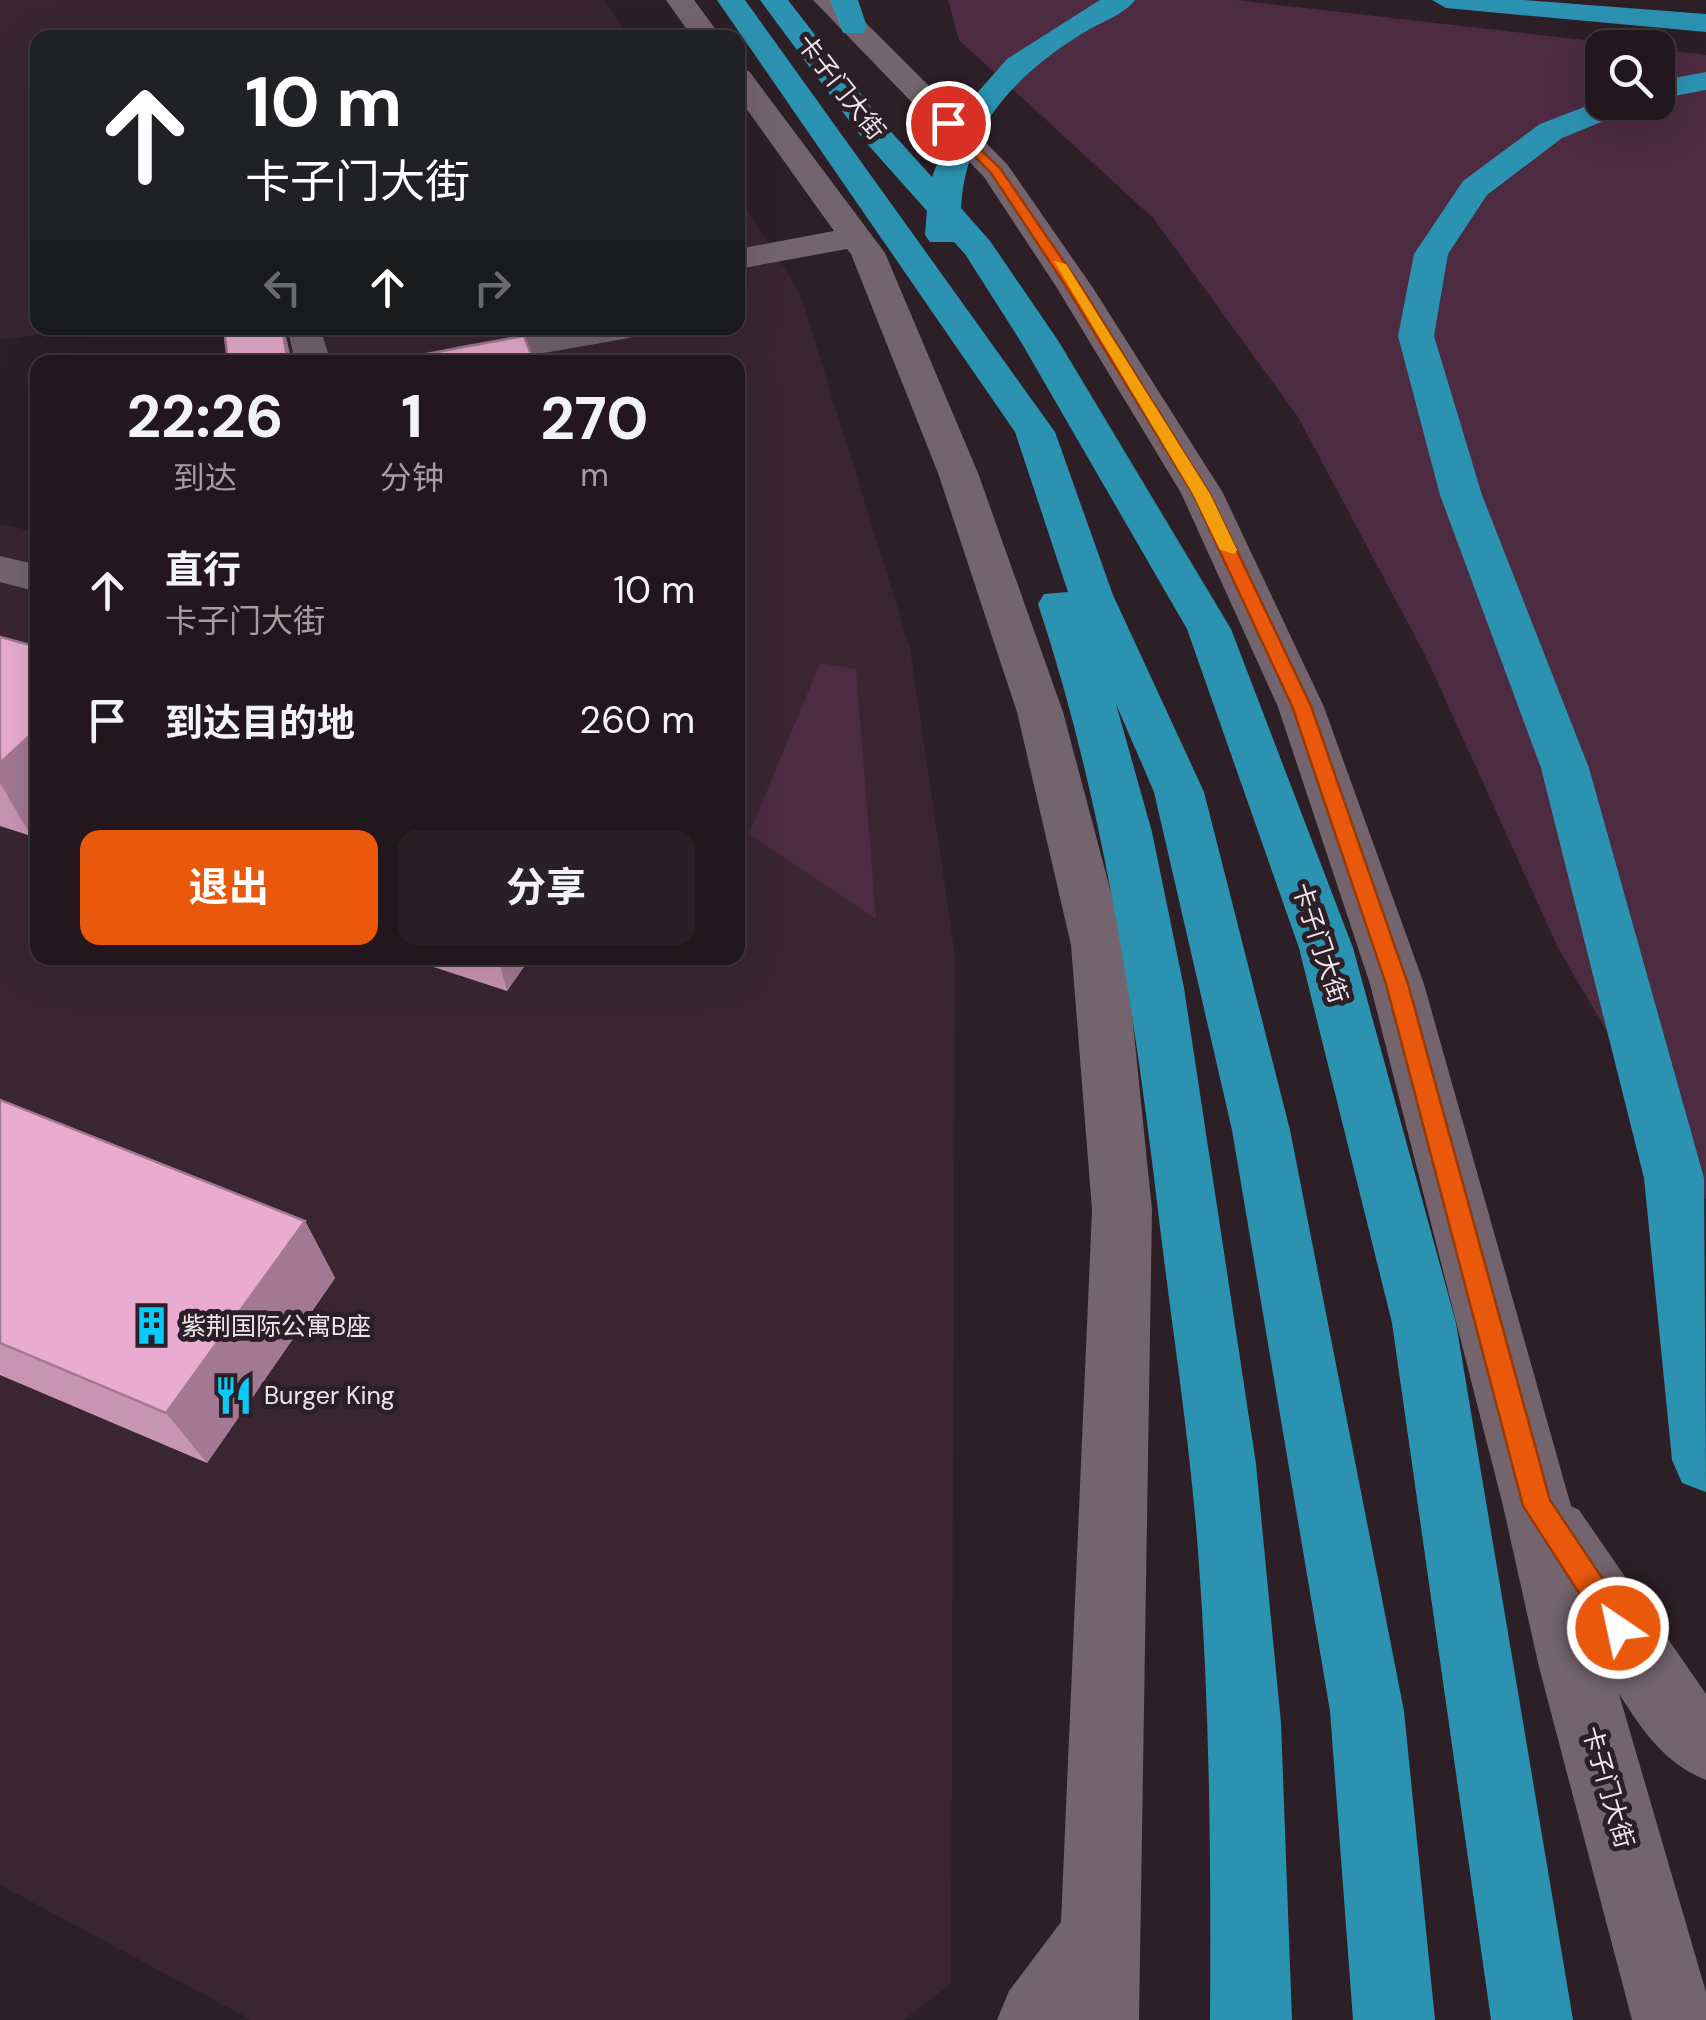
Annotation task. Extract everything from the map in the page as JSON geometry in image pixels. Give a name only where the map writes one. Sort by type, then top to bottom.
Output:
[{"type":"highway","points":[[1121,0],[1059,34],[1006,75],[958,136],[942,195],[942,301],[1081,662],[1138,869],[1178,1127],[1232,1546],[1250,1897],[1252,2020]]},
{"type":"highway","points":[[1446,0],[1622,20],[1706,23]]},
{"type":"highway","points":[[1641,0],[1706,4]]},
{"type":"highway","name":"卡子门大街","points":[[788,19],[871,205],[912,255],[1035,432],[1091,595],[1179,792],[1261,1130],[1367,1711],[1394,2020]]},
{"type":"highway","name":"卡子门大街","points":[[788,19],[874,131],[978,248],[1040,342],[1209,628],[1326,948],[1424,1323],[1532,2020]]},
{"type":"highway","points":[[1675,87],[1706,81]]},
{"type":"highway","points":[[1585,118],[1551,131],[1474,188],[1431,254],[1416,336],[1461,495],[1565,768],[1669,1160],[1706,1460]]},
{"type":"street","points":[[680,0],[702,30]]},
{"type":"street","points":[[788,19],[856,237],[868,253],[958,473],[1040,712],[1098,945],[1122,1210],[1098,2020]]},
{"type":"street","name":"卡子门大街","points":[[788,19],[996,171],[1075,288],[1202,494],[1302,706],[1397,984],[1537,1506],[1575,1667],[1673,2020]]},
{"type":"street","points":[[745,258],[856,237]]},
{"type":"street","points":[[471,355],[584,335]]},
{"type":"street","points":[[0,569],[30,576]]},
{"type":"street","points":[[1537,1506],[1679,1719],[1706,1743]]},
{"type":"street","points":[[1038,2020],[1099,1938]]},
{"type":"shaded area","points":[[0,0],[604,0],[625,30],[30,30],[30,335],[33,335],[0,340]]},
{"type":"shaded area","points":[[948,0],[1236,0],[1585,40],[1585,120],[1675,120],[1675,51],[1706,55],[1706,1200],[1558,948],[1426,657],[1298,417],[1154,219],[959,40]]},
{"type":"shaded area","points":[[745,206],[800,293],[910,648],[955,955],[951,1984],[904,2020],[251,2020],[0,1885],[0,524],[30,530],[30,965],[745,965],[745,355],[235,355],[233,335],[745,335]]},
{"type":"shaded area","points":[[820,663],[856,669],[876,919],[749,834]]},
{"type":"building","points":[[225,335],[283,335],[287,355],[227,355]]},
{"type":"building","points":[[524,336],[531,355],[421,355]]},
{"type":"building","points":[[0,637],[30,645],[30,735],[0,763]]},
{"type":"building","name":"紫荆国际公寓B座","points":[[0,1100],[305,1221],[166,1413],[0,1343]]},
{"type":"slow traffic","points":[[1059,264],[1202,494],[1228,550]]},
{"type":"place","name":"紫荆国际公寓B座","points":[[151,1326]]},
{"type":"place","name":"Burger King","points":[[234,1395]]},
{"type":"route","points":[[948,123],[996,171],[1075,288],[1202,494],[1302,706],[1397,984],[1537,1506],[1618,1628]]}]
